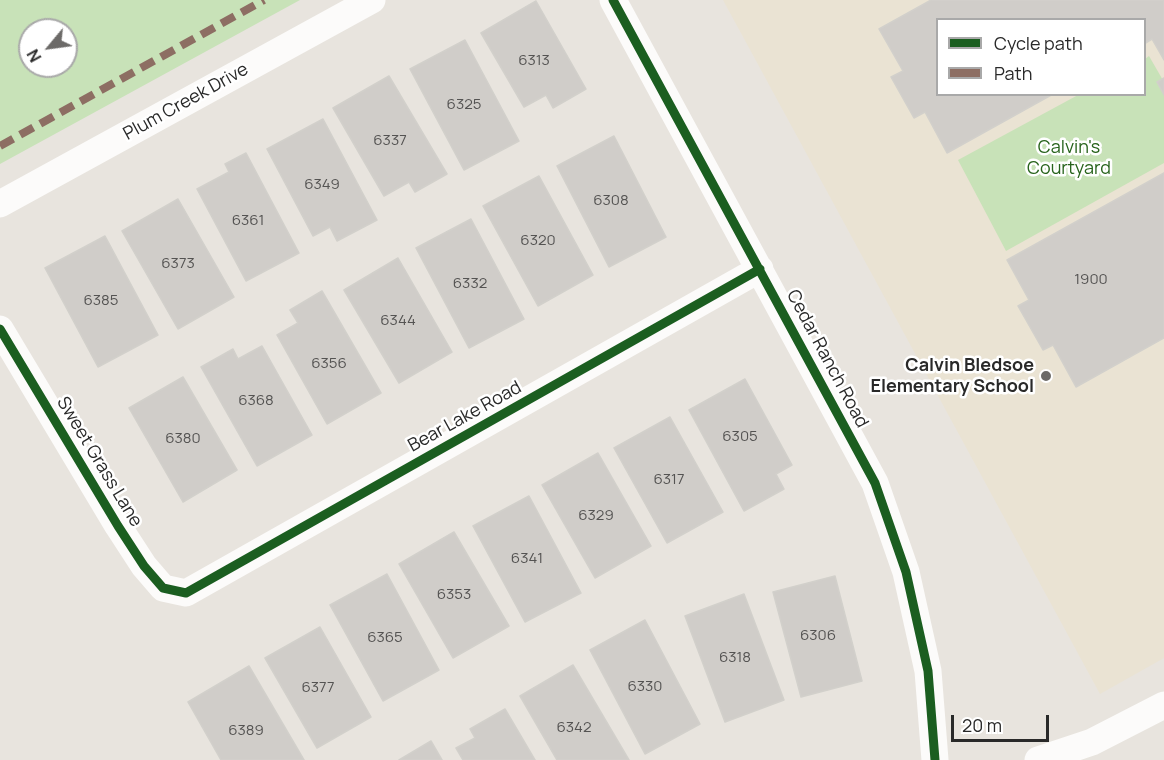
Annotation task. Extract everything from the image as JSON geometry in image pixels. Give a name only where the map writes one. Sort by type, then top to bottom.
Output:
[{"type":"street","name":"Plum Creek Drive","points":[[0,204],[372,0]]},
{"type":"street","name":"Cedar Ranch Road","points":[[613,0],[875,483],[906,572],[928,671],[935,760]]},
{"type":"street","name":"Bear Lake Road","points":[[186,593],[760,269]]},
{"type":"street","name":"Sweet Grass Lane","points":[[0,329],[112,517],[144,566],[164,588],[186,593]]},
{"type":"street","points":[[1038,760],[1092,742],[1164,705]]},
{"type":"shaded area","name":"Calvin Bledsoe Elementary School","points":[[723,0],[1164,0],[1164,658],[1100,694]]},
{"type":"green space","points":[[0,0],[300,0],[0,164]]},
{"type":"green space","name":"Calvin's Courtyard","points":[[1149,56],[1164,82],[1164,163],[1006,251],[958,160],[1076,96],[1146,96],[1146,58]]},
{"type":"building","points":[[931,0],[1164,0],[1164,60],[1152,39],[1146,43],[1146,18],[936,18],[936,96],[1049,96],[947,153],[925,112],[914,118],[891,77],[903,71],[879,29]]},
{"type":"building","points":[[536,1],[586,89],[553,108],[546,95],[524,107],[481,33]]},
{"type":"building","points":[[465,40],[519,141],[464,170],[410,69]]},
{"type":"building","points":[[389,76],[447,174],[415,192],[409,182],[384,196],[333,108]]},
{"type":"building","points":[[1164,78],[1164,95],[1157,82]]},
{"type":"building","points":[[323,119],[377,220],[337,241],[330,227],[313,236],[267,149]]},
{"type":"building","points":[[614,136],[666,237],[609,267],[557,166]]},
{"type":"building","points":[[246,153],[299,253],[246,281],[197,189],[229,172],[225,164]]},
{"type":"building","points":[[1164,173],[1164,338],[1076,387],[1053,345],[1043,350],[1018,306],[1029,300],[1007,260]]},
{"type":"building","points":[[539,176],[593,275],[538,306],[483,206]]},
{"type":"building","points":[[178,199],[234,297],[178,329],[122,231]]},
{"type":"building","points":[[471,219],[524,319],[469,348],[416,248]]},
{"type":"building","points":[[105,236],[158,335],[98,367],[45,268]]},
{"type":"building","points":[[398,258],[452,352],[399,383],[344,290]]},
{"type":"building","points":[[322,291],[381,393],[327,424],[277,335],[298,323],[290,310]]},
{"type":"building","points":[[262,346],[312,435],[257,466],[201,367],[233,349],[238,359]]},
{"type":"building","points":[[183,377],[237,470],[183,502],[129,408]]},
{"type":"building","points":[[745,379],[792,465],[776,474],[784,489],[744,511],[689,410]]},
{"type":"building","points":[[670,417],[723,512],[667,543],[614,448]]},
{"type":"building","points":[[598,453],[651,546],[595,578],[542,485]]},
{"type":"building","points":[[529,496],[581,593],[525,622],[473,526]]},
{"type":"building","points":[[454,532],[509,626],[453,658],[399,564]]},
{"type":"building","points":[[387,574],[439,670],[383,701],[330,605]]},
{"type":"building","points":[[835,576],[862,681],[801,697],[773,592]]},
{"type":"building","points":[[744,594],[784,700],[725,722],[685,616]]},
{"type":"building","points":[[645,620],[700,724],[645,754],[590,650]]},
{"type":"building","points":[[320,627],[371,717],[317,748],[265,658]]},
{"type":"building","points":[[573,665],[629,760],[557,760],[520,696]]},
{"type":"building","points":[[249,666],[304,760],[221,760],[188,702]]},
{"type":"building","points":[[505,709],[535,760],[463,760],[456,748],[475,738],[470,729]]},
{"type":"building","points":[[431,741],[442,760],[399,760]]},
{"type":"marked path","points":[[0,146],[264,0]]},
{"type":"cycle path","points":[[613,0],[875,483],[906,572],[928,671],[935,760]]},
{"type":"cycle path","points":[[0,329],[144,566],[163,588],[186,593],[760,269]]},
{"type":"place","name":"Calvin Bledsoe Elementary School","points":[[1046,376]]}]
